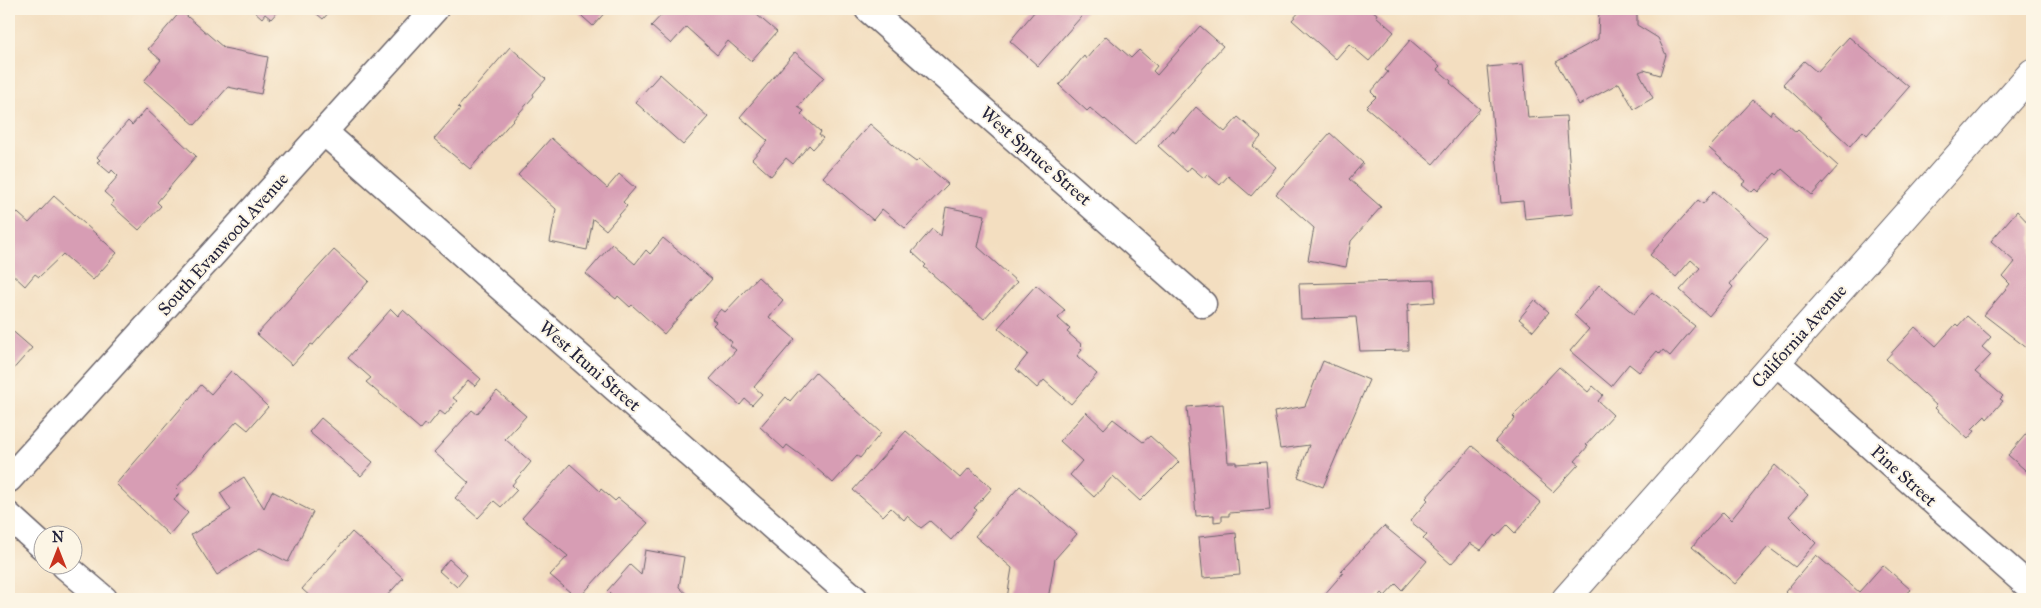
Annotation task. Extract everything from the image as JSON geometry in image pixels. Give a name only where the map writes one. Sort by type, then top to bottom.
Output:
[{"type":"street","name":"South Evanwood Avenue","points":[[9,479],[435,9]]},
{"type":"street","name":"West Spruce Street","points":[[868,9],[1203,304]]},
{"type":"street","name":"California Avenue","points":[[1566,599],[2032,73]]},
{"type":"street","name":"West Ituni Street","points":[[324,132],[856,599]]},
{"type":"street","name":"Pine Street","points":[[1776,362],[2032,589]]},
{"type":"street","points":[[9,516],[32,537]]},
{"type":"street","points":[[77,576],[104,599]]},
{"type":"building","points":[[252,9],[280,9],[271,19],[265,14],[262,18]]},
{"type":"building","points":[[311,9],[332,9],[323,19]]},
{"type":"building","points":[[574,9],[608,9],[593,26]]},
{"type":"building","points":[[667,9],[750,9],[777,32],[751,61],[728,41],[717,55],[686,27],[671,44],[651,26]]},
{"type":"building","points":[[1033,9],[1088,9],[1038,66],[1010,41],[1035,11]]},
{"type":"building","points":[[1302,9],[1375,9],[1373,11],[1377,14],[1376,16],[1394,32],[1369,61],[1349,44],[1336,59],[1292,20]]},
{"type":"building","points":[[1599,9],[1637,9],[1637,25],[1658,38],[1666,55],[1660,75],[1644,70],[1639,72],[1653,98],[1634,109],[1619,83],[1579,105],[1556,62],[1598,39]]},
{"type":"building","points":[[181,11],[224,48],[268,57],[261,94],[228,87],[195,125],[144,81],[161,60],[148,49]]},
{"type":"building","points":[[1200,26],[1223,46],[1135,145],[1090,108],[1087,111],[1059,85],[1084,56],[1086,59],[1106,36],[1131,58],[1139,50],[1157,66],[1153,71],[1157,75]]},
{"type":"building","points":[[1849,37],[1909,87],[1867,135],[1863,131],[1850,146],[1783,84],[1804,61],[1817,72]]},
{"type":"building","points":[[1410,40],[1440,66],[1437,69],[1451,81],[1450,83],[1480,109],[1433,164],[1366,107],[1376,97],[1371,92],[1388,72],[1385,70]]},
{"type":"building","points":[[510,47],[546,79],[533,94],[534,96],[470,169],[434,139],[460,109],[458,107]]},
{"type":"building","points":[[795,52],[824,77],[798,107],[804,111],[801,114],[821,132],[819,135],[823,138],[813,149],[809,145],[793,164],[786,158],[771,176],[752,159],[768,141],[740,117]]},
{"type":"building","points":[[1523,64],[1528,118],[1566,116],[1573,214],[1525,219],[1523,201],[1501,203],[1487,67]]},
{"type":"building","points":[[660,74],[708,117],[683,145],[635,102]]},
{"type":"building","points":[[1753,100],[1770,115],[1772,111],[1796,132],[1798,130],[1838,166],[1812,195],[1782,169],[1777,175],[1775,173],[1758,192],[1755,189],[1752,192],[1742,184],[1746,181],[1709,148]]},
{"type":"building","points":[[1196,107],[1225,132],[1238,117],[1261,137],[1253,146],[1276,167],[1251,196],[1228,176],[1220,185],[1207,174],[1204,178],[1191,167],[1187,172],[1158,146],[1172,130],[1175,132]]},
{"type":"building","points":[[146,109],[196,156],[157,202],[161,206],[139,230],[111,205],[114,201],[104,192],[118,176],[112,170],[110,173],[97,162],[100,160],[97,157],[128,121],[132,125]]},
{"type":"building","points":[[870,124],[901,151],[916,162],[919,159],[948,184],[905,228],[882,209],[873,220],[823,177]]},
{"type":"building","points":[[1330,133],[1363,163],[1349,179],[1381,207],[1351,241],[1346,267],[1308,260],[1314,228],[1276,194]]},
{"type":"building","points":[[551,138],[607,188],[619,174],[635,188],[623,202],[627,206],[606,230],[593,219],[587,250],[550,242],[556,209],[518,175]]},
{"type":"building","points":[[1714,191],[1768,239],[1730,284],[1733,287],[1709,316],[1680,290],[1700,268],[1691,260],[1676,277],[1650,255],[1698,200],[1703,204]]},
{"type":"building","points":[[54,196],[117,253],[93,280],[63,254],[39,277],[35,274],[25,286],[9,271],[9,258],[12,254],[9,253],[9,205],[29,223]]},
{"type":"building","points":[[946,207],[985,215],[978,247],[1017,282],[984,319],[924,267],[926,265],[912,252],[932,229],[941,236]]},
{"type":"building","points":[[2017,211],[2032,227],[2032,352],[1984,315],[2010,284],[2003,277],[2015,262],[1991,241]]},
{"type":"building","points":[[663,238],[712,279],[664,334],[632,305],[630,307],[618,296],[616,299],[586,274],[612,244],[635,264],[646,250],[650,254]]},
{"type":"building","points":[[334,250],[369,281],[313,345],[311,344],[292,365],[257,334]]},
{"type":"building","points":[[758,277],[783,300],[769,317],[795,339],[754,387],[762,394],[752,405],[745,399],[740,405],[710,379],[736,350],[730,345],[732,342],[713,325],[716,322],[712,319],[721,309],[725,312]]},
{"type":"building","points":[[1434,280],[1435,302],[1408,304],[1408,350],[1360,351],[1356,317],[1301,319],[1299,284]]},
{"type":"building","points":[[1036,285],[1065,310],[1058,318],[1070,329],[1067,332],[1082,345],[1079,348],[1082,350],[1077,356],[1097,374],[1071,404],[1044,380],[1037,388],[1016,369],[1028,354],[998,328]]},
{"type":"building","points":[[1599,285],[1634,314],[1652,292],[1695,326],[1670,356],[1663,350],[1660,354],[1657,351],[1639,372],[1629,364],[1611,386],[1570,351],[1589,329],[1574,315]]},
{"type":"building","points":[[1535,300],[1549,312],[1533,331],[1519,319]]},
{"type":"building","points":[[391,309],[398,316],[403,310],[481,379],[475,386],[468,380],[453,398],[457,401],[445,415],[440,411],[428,426],[424,424],[420,429],[366,382],[371,378],[348,358]]},
{"type":"building","points":[[1967,316],[1991,337],[1982,347],[1991,355],[1975,372],[2003,396],[2000,399],[2003,401],[1987,419],[1985,416],[1972,429],[1975,431],[1968,439],[1935,408],[1937,406],[1886,359],[1915,327],[1936,346],[1956,324],[1958,326]]},
{"type":"building","points":[[9,328],[32,348],[9,374]]},
{"type":"building","points":[[1323,361],[1369,380],[1323,487],[1298,477],[1309,445],[1280,449],[1274,412],[1305,406]]},
{"type":"building","points":[[1559,367],[1588,392],[1593,386],[1603,395],[1598,401],[1613,415],[1586,445],[1588,446],[1575,461],[1579,464],[1553,492],[1495,441],[1515,418],[1513,416]]},
{"type":"building","points":[[231,371],[268,407],[248,430],[237,421],[176,488],[180,492],[174,500],[188,513],[169,535],[116,484],[201,385],[211,394]]},
{"type":"building","points":[[815,372],[881,433],[860,458],[857,456],[833,483],[787,445],[784,449],[760,427],[786,397],[790,401]]},
{"type":"building","points":[[497,391],[526,416],[505,439],[531,462],[512,485],[517,490],[501,507],[494,501],[478,518],[455,498],[469,483],[434,452],[472,410],[477,414]]},
{"type":"building","points":[[1223,404],[1228,462],[1236,462],[1236,464],[1266,462],[1270,510],[1229,513],[1229,516],[1222,516],[1222,521],[1214,522],[1214,515],[1196,516],[1187,407]]},
{"type":"building","points":[[1086,412],[1104,429],[1113,419],[1143,442],[1150,436],[1179,462],[1140,501],[1113,476],[1094,497],[1070,475],[1082,461],[1060,441]]},
{"type":"building","points":[[321,418],[373,462],[361,476],[309,432]]},
{"type":"building","points":[[2032,427],[2032,476],[2008,455]]},
{"type":"building","points":[[906,431],[960,478],[969,468],[992,488],[974,508],[977,510],[951,540],[930,521],[921,528],[907,516],[904,520],[891,508],[883,516],[853,490]]},
{"type":"building","points":[[1472,446],[1541,503],[1515,533],[1507,525],[1496,537],[1494,535],[1481,550],[1470,543],[1451,564],[1423,539],[1427,535],[1410,521],[1428,500],[1426,498]]},
{"type":"building","points":[[570,464],[600,491],[601,489],[615,501],[618,498],[648,523],[578,599],[550,575],[568,556],[522,518]]},
{"type":"building","points":[[1775,465],[1808,495],[1789,516],[1816,543],[1795,567],[1768,547],[1735,584],[1692,547],[1723,512],[1731,520]]},
{"type":"building","points":[[244,477],[264,508],[272,491],[313,512],[288,562],[260,548],[217,575],[191,535],[231,510],[220,493]]},
{"type":"building","points":[[1020,486],[1077,534],[1055,559],[1048,599],[1007,598],[1012,568],[975,536]]},
{"type":"building","points":[[1384,526],[1427,561],[1402,590],[1396,584],[1385,596],[1382,593],[1377,599],[1326,599],[1323,596],[1343,573],[1341,571]]},
{"type":"building","points":[[352,532],[403,578],[384,599],[313,599],[302,589]]},
{"type":"building","points":[[1236,533],[1240,575],[1203,578],[1199,537]]},
{"type":"building","points":[[645,550],[684,557],[679,587],[692,599],[607,599],[611,595],[607,591],[630,565],[641,575]]},
{"type":"building","points":[[1816,555],[1859,592],[1883,565],[1911,590],[1900,599],[1793,599],[1785,592]]},
{"type":"building","points":[[449,559],[467,575],[457,587],[439,571]]}]
